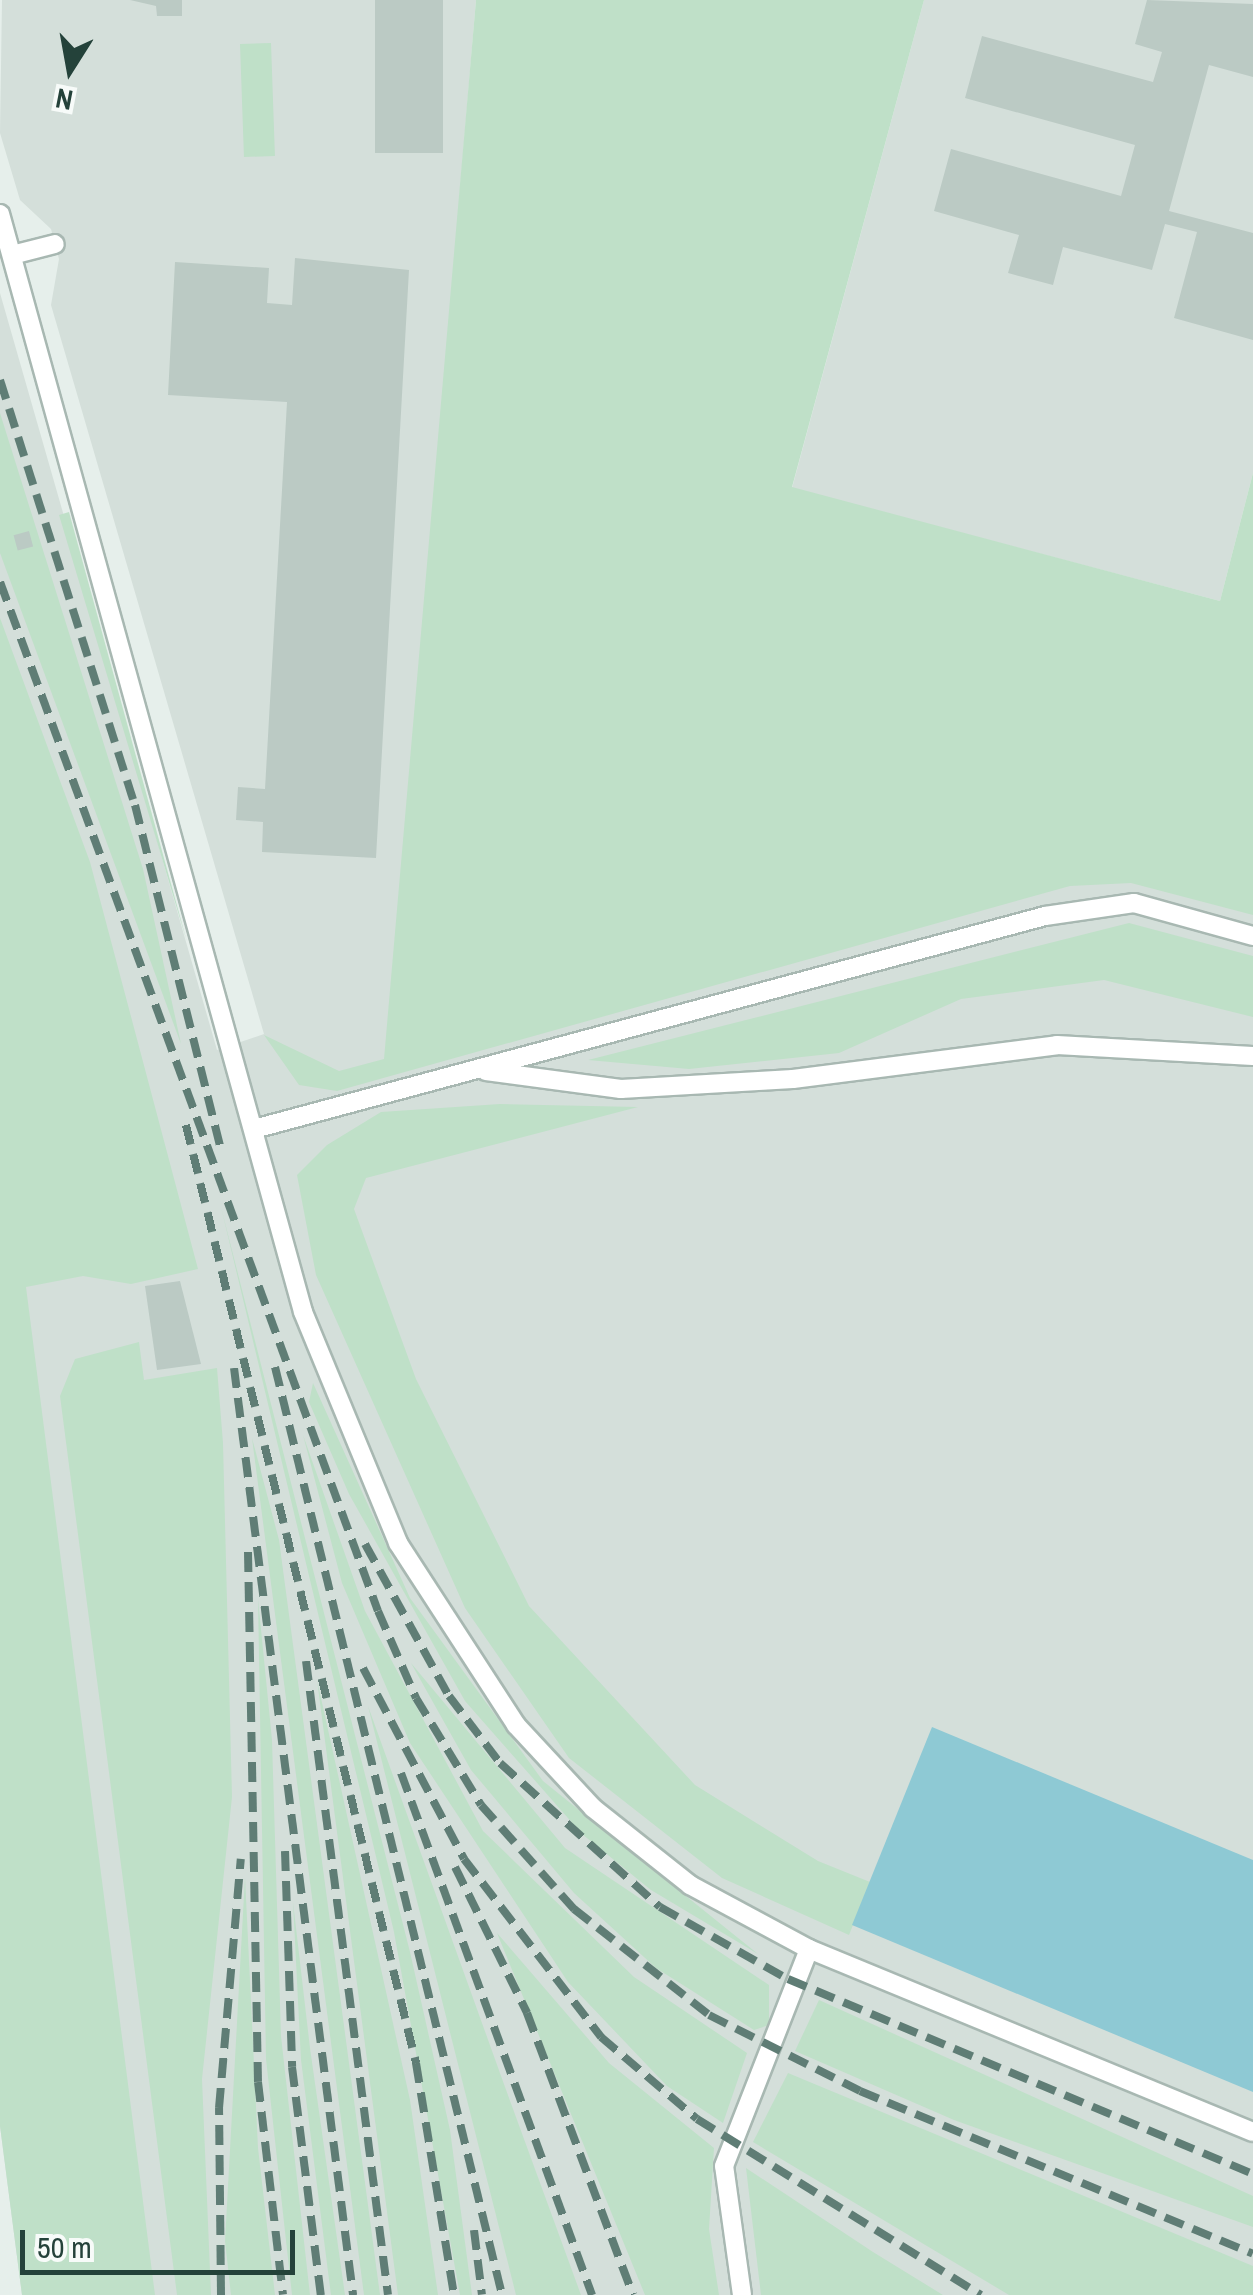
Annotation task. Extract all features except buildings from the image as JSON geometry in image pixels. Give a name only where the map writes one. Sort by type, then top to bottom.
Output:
[{"type":"lane","points":[[0,214],[302,1312],[398,1543],[516,1726],[593,1808],[690,1885],[809,1949],[1253,2132]]},
{"type":"lane","points":[[12,255],[55,244]]},
{"type":"lane","points":[[254,1129],[1045,916],[1134,903],[1253,936]]},
{"type":"lane","points":[[476,1070],[621,1089],[793,1080],[1057,1045],[1253,1056]]},
{"type":"lane","points":[[742,2295],[724,2166],[809,1949]]},
{"type":"shaded area","points":[[2,0],[476,0],[459,202],[1098,863],[1253,891],[1253,2295],[22,2295],[0,2126],[0,293],[217,1050],[264,1034],[51,305],[59,259],[51,229],[20,200],[0,133]]},
{"type":"shaded area","points":[[924,0],[1253,0],[1253,473],[1220,601],[792,488]]},
{"type":"green space","points":[[476,0],[924,0],[792,487],[1220,601],[1253,473],[1253,915],[1131,883],[1070,886],[337,1091],[299,1085],[264,1035],[339,1071],[384,1059]]},
{"type":"green space","points":[[271,43],[275,156],[244,157],[240,44]]},
{"type":"green space","points":[[0,413],[143,869],[181,1044],[0,553]]},
{"type":"green space","points":[[69,512],[187,942],[59,515]]},
{"type":"green space","points":[[0,618],[90,862],[198,1269],[131,1284],[83,1276],[26,1287],[155,2295],[22,2295],[0,2126]]},
{"type":"green space","points":[[1129,923],[1253,956],[1253,1017],[1104,980],[961,999],[839,1053],[689,1069],[588,1060]]},
{"type":"green space","points":[[500,1104],[638,1107],[366,1178],[354,1209],[416,1379],[529,1606],[695,1785],[818,1861],[870,1882],[849,1935],[722,1878],[569,1758],[465,1608],[316,1275],[297,1175],[327,1145],[381,1112]]},
{"type":"green space","points":[[221,1207],[410,1952],[450,2130],[472,2295],[460,2295],[394,1932]]},
{"type":"green space","points":[[139,1342],[144,1380],[217,1368],[223,1443],[232,1797],[202,2079],[211,2295],[177,2295],[60,1396],[75,1359]]},
{"type":"green space","points":[[313,1383],[410,1598],[543,1781],[758,1954],[651,1890],[582,1834],[465,1701],[349,1494],[309,1402]]},
{"type":"green space","points":[[303,1435],[365,1611],[483,1831],[634,1977],[747,2053],[723,2123],[667,2086],[568,1982],[410,1743],[342,1583]]},
{"type":"green space","points":[[252,1438],[279,1540],[380,2295],[364,2295]]},
{"type":"green space","points":[[258,1599],[272,1740],[281,2036],[310,2295],[292,2295],[266,2059]]},
{"type":"green space","points":[[411,1663],[565,1848],[769,1985],[769,2025],[754,2030],[656,1968],[574,1893],[471,1770]]},
{"type":"green space","points":[[317,1680],[410,2100],[438,2295],[398,2295]]},
{"type":"green space","points":[[368,1706],[505,2087],[581,2295],[516,2295]]},
{"type":"green space","points":[[245,1877],[258,2148],[275,2295],[231,2295],[225,2241]]},
{"type":"green space","points":[[293,1902],[345,2295],[331,2295],[301,2060]]},
{"type":"green space","points":[[497,1933],[609,2063],[714,2148],[709,2229],[719,2295],[645,2295]]},
{"type":"green space","points":[[819,2000],[1253,2196],[1253,2227],[954,2120],[795,2051]]},
{"type":"green space","points":[[788,2073],[1253,2266],[1253,2295],[1009,2295],[753,2142]]},
{"type":"green space","points":[[746,2168],[873,2252],[943,2295],[761,2295]]},
{"type":"water","points":[[932,1727],[1253,1860],[1253,2092],[852,1925]]},
{"type":"railway","points":[[0,380],[135,805],[222,1153]]},
{"type":"railway","points":[[0,582],[378,1611],[416,1698],[481,1805],[574,1909],[709,2015],[860,2091],[1253,2254]]},
{"type":"railway","points":[[186,1125],[416,2063],[454,2295]]},
{"type":"railway","points":[[275,1367],[502,2295]]},
{"type":"railway","points":[[234,1368],[353,2295]]},
{"type":"railway","points":[[365,1544],[449,1696],[500,1763],[660,1907],[788,1979],[1253,2174]]},
{"type":"railway","points":[[248,1552],[258,2082],[283,2295]]},
{"type":"railway","points":[[306,1661],[388,2295]]},
{"type":"railway","points":[[363,1668],[464,1859],[601,2037],[697,2119],[981,2295]]},
{"type":"railway","points":[[401,1773],[592,2295]]},
{"type":"railway","points":[[285,1851],[292,2067],[321,2295]]},
{"type":"railway","points":[[221,2295],[219,2108],[241,1859]]},
{"type":"railway","points":[[455,1867],[527,2013],[633,2295]]},
{"type":"railway","points":[[474,2230],[482,2295]]}]
